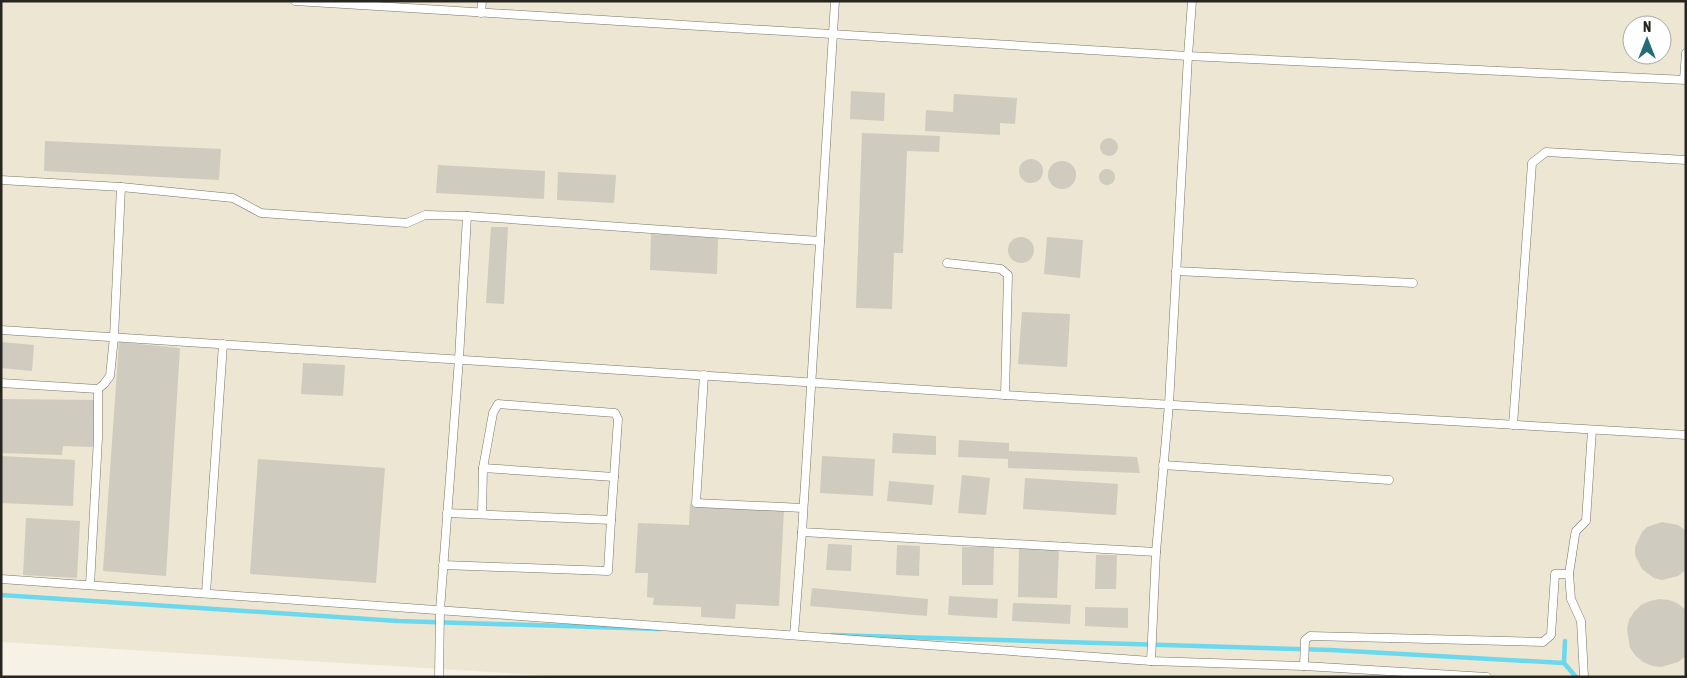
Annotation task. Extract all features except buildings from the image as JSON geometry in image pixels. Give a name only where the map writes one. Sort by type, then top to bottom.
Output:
[{"type":"lane","points":[[294,1],[1188,56],[1685,79],[1686,53]]},
{"type":"lane","points":[[481,13],[482,1]]},
{"type":"lane","points":[[794,635],[804,508],[836,1]]},
{"type":"lane","points":[[1151,661],[1156,552],[1168,404],[1192,1]]},
{"type":"lane","points":[[1513,425],[1532,163],[1546,152],[1686,160]]},
{"type":"lane","points":[[1,180],[121,187],[233,198],[261,213],[407,223],[425,214],[467,216],[820,241]]},
{"type":"lane","points":[[1,382],[98,388],[110,376],[114,338],[121,187]]},
{"type":"lane","points":[[438,677],[440,610],[459,359],[467,216]]},
{"type":"lane","points":[[947,263],[1001,268],[1008,275],[1005,395]]},
{"type":"lane","points":[[1176,272],[1413,282]]},
{"type":"lane","points":[[1,330],[1005,395],[1686,435]]},
{"type":"lane","points":[[206,593],[223,344]]},
{"type":"lane","points":[[704,375],[696,503],[804,508]]},
{"type":"lane","points":[[90,585],[98,438],[98,388]]},
{"type":"lane","points":[[443,565],[608,571],[618,419],[615,413],[498,404],[493,413],[483,468],[482,514]]},
{"type":"lane","points":[[1584,677],[1581,620],[1571,599],[1570,574],[1576,531],[1586,521],[1592,430]]},
{"type":"lane","points":[[1163,465],[1389,480]]},
{"type":"lane","points":[[483,468],[614,477]]},
{"type":"lane","points":[[447,513],[611,520]]},
{"type":"lane","points":[[802,532],[1156,552]]},
{"type":"lane","points":[[1304,666],[1305,640],[1310,636],[1544,642],[1551,635],[1555,574],[1570,574]]},
{"type":"lane","points":[[1,579],[1151,661],[1304,666],[1487,677]]},
{"type":"shaded area","points":[[1,1],[1686,1],[1686,677],[570,677],[1,642]]},
{"type":"waterway","points":[[1,595],[398,621],[659,629]]},
{"type":"waterway","points":[[832,635],[1331,650],[1564,663]]},
{"type":"waterway","points":[[1565,641],[1564,663],[1576,677]]}]
